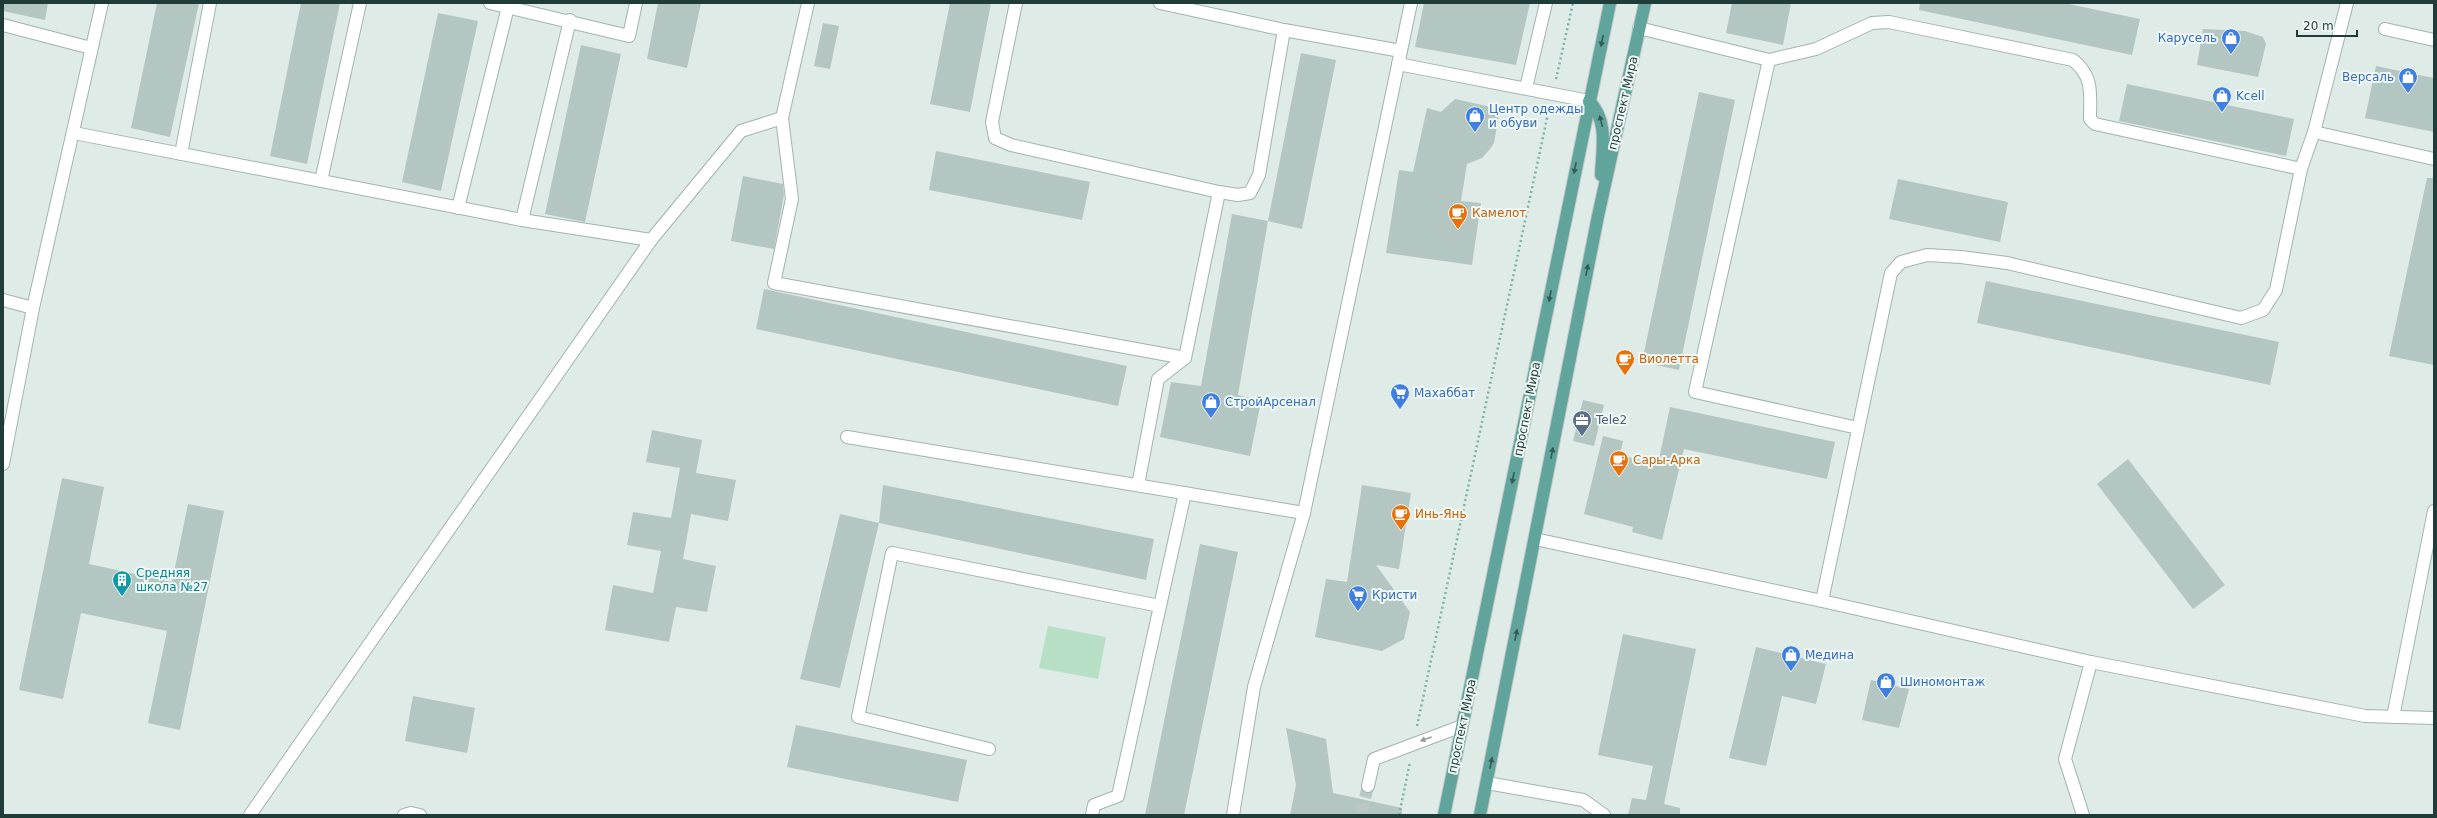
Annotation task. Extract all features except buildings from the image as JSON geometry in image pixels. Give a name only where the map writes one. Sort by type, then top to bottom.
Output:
[{"type":"main road","name":"проспект Мира","points":[[1444,815],[1610,3]]},
{"type":"main road","name":"проспект Мира","points":[[1480,815],[1598,216],[1645,3]]},
{"type":"main road","points":[[1589,101],[1598,110],[1603,128],[1598,216]]},
{"type":"street","points":[[3,464],[33,308],[102,3]]},
{"type":"street","points":[[181,154],[210,3]]},
{"type":"street","points":[[321,181],[360,3]]},
{"type":"street","points":[[490,3],[570,20],[629,36],[636,3]]},
{"type":"street","points":[[808,3],[782,118],[792,199],[774,283],[1185,358]]},
{"type":"street","points":[[1016,3],[992,122],[995,138],[1011,145],[1238,195],[1250,193],[1259,175],[1284,30]]},
{"type":"street","points":[[1160,3],[1284,30],[1401,51]]},
{"type":"street","points":[[1233,815],[1254,687],[1304,513],[1411,3]]},
{"type":"street","points":[[1526,88],[1546,3]]},
{"type":"street","points":[[1822,601],[1891,273],[1901,262],[1927,255],[1961,257],[2007,263],[2241,318],[2263,310],[2276,290],[2301,169],[2314,132],[2347,3]]},
{"type":"street","points":[[458,208],[508,7]]},
{"type":"street","points":[[522,220],[570,20]]},
{"type":"street","points":[[1640,28],[1769,60],[1816,49],[1872,23],[1889,22],[2073,60],[2084,69],[2090,84],[2090,119],[2095,124],[2301,169]]},
{"type":"street","points":[[3,25],[91,48]]},
{"type":"street","points":[[2385,29],[2434,40]]},
{"type":"street","points":[[1769,60],[1695,392],[1858,428]]},
{"type":"street","points":[[1398,64],[1589,101]]},
{"type":"street","points":[[250,815],[651,240],[740,131],[782,118]]},
{"type":"street","points":[[74,132],[522,220],[651,240]]},
{"type":"street","points":[[2314,132],[2434,160]]},
{"type":"street","points":[[1138,485],[1158,379],[1185,358],[1219,192]]},
{"type":"street","points":[[3,300],[33,308]]},
{"type":"street","points":[[847,437],[1304,513]]},
{"type":"street","points":[[1092,815],[1094,805],[1118,796],[1185,493]]},
{"type":"street","points":[[2393,717],[2434,511]]},
{"type":"street","points":[[1535,539],[1822,601],[2091,662],[2365,716],[2434,718]]},
{"type":"street","points":[[989,749],[858,717],[892,553],[1160,606]]},
{"type":"street","points":[[2083,815],[2065,759],[2091,662]]},
{"type":"street","points":[[1368,786],[1374,759],[1462,726]]},
{"type":"street","points":[[1487,783],[1582,800],[1604,815]]},
{"type":"street","points":[[404,815],[411,813],[420,815]]},
{"type":"path","points":[[1399,815],[1552,94],[1573,3]]},
{"type":"green space","points":[[1048,626],[1106,637],[1098,679],[1039,668]]},
{"type":"tunnel","points":[[1361,815],[1368,786]]},
{"type":"place","name":"Карусель","points":[[2231,55]]},
{"type":"place","name":"Версаль","points":[[2408,94]]},
{"type":"place","name":"Kcell","points":[[2222,113]]},
{"type":"place","name":"Центр одежды и обуви","points":[[1475,133]]},
{"type":"place","name":"Камелот","points":[[1458,230]]},
{"type":"place","name":"Виолетта","points":[[1625,376]]},
{"type":"place","name":"Махаббат","points":[[1400,410]]},
{"type":"place","name":"СтройАрсенал","points":[[1211,419]]},
{"type":"place","name":"Tele2","points":[[1582,437]]},
{"type":"place","name":"Сары-Арка","points":[[1619,477]]},
{"type":"place","name":"Инь-Янь","points":[[1401,531]]},
{"type":"place","name":"Средняя школа №27","points":[[122,597]]},
{"type":"place","name":"Кристи","points":[[1358,612]]},
{"type":"place","name":"Медина","points":[[1791,672]]},
{"type":"place","name":"Шиномонтаж","points":[[1886,699]]}]
